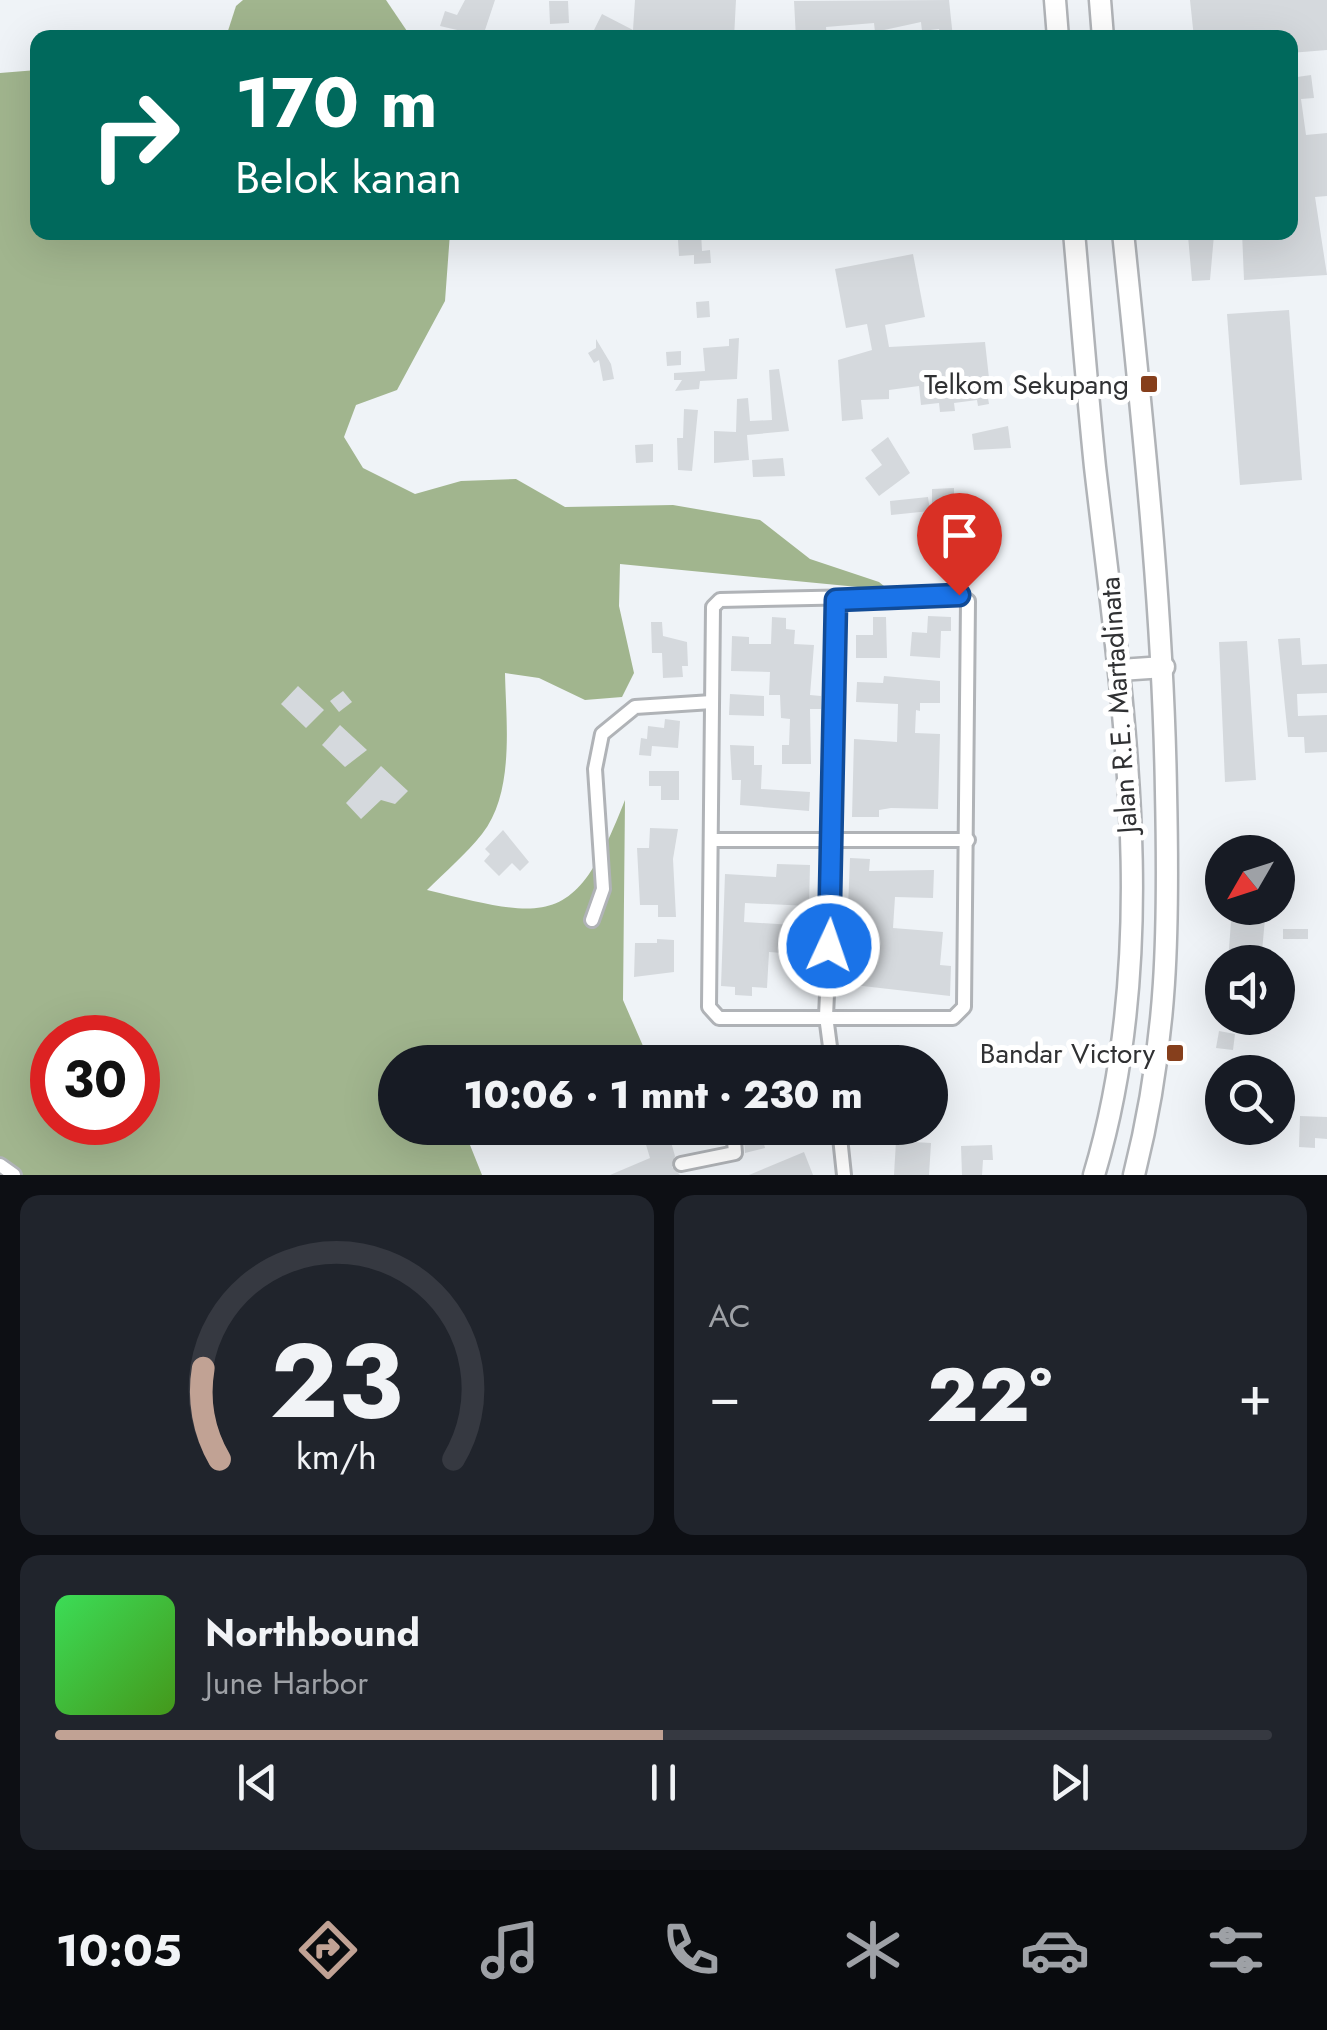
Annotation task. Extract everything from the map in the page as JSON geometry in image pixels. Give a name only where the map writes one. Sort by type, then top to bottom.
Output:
[{"type":"highway","points":[[1055,0],[1057,30]]},
{"type":"highway","points":[[1100,0],[1102,30]]},
{"type":"highway","name":"Jalan R.E. Martadinata","points":[[1075,240],[1095,464],[1120,670],[1131,989],[1122,1066],[1094,1175]]},
{"type":"highway","name":"Jalan R.E. Martadinata","points":[[1124,240],[1164,667],[1170,948],[1157,1080],[1134,1175]]},
{"type":"highway","points":[[1120,670],[1164,667]]},
{"type":"street","points":[[959,595],[968,602],[964,1007],[954,1018],[719,1018],[708,1007],[712,615],[720,600],[836,600],[959,595]]},
{"type":"street","points":[[830,1045],[826,1016],[834,841],[836,600]]},
{"type":"street","points":[[592,920],[603,889],[596,768],[602,734],[635,706],[712,702]]},
{"type":"street","points":[[712,840],[968,840]]},
{"type":"street","points":[[681,1164],[735,1153],[734,1145]]},
{"type":"street","points":[[841,1145],[844,1175]]},
{"type":"street","points":[[0,1165],[14,1175]]},
{"type":"green space","points":[[243,0],[386,0],[406,30],[228,30],[236,6]]},
{"type":"green space","points":[[30,71],[30,240],[449,240],[445,301],[397,390],[356,405],[344,437],[363,468],[415,494],[461,481],[516,479],[565,507],[673,505],[760,520],[810,559],[879,582],[889,590],[620,564],[619,606],[634,673],[622,697],[585,700],[539,678],[505,673],[507,734],[500,798],[482,834],[427,890],[503,907],[553,904],[573,893],[590,872],[625,800],[623,1000],[643,1045],[378,1045],[378,1145],[470,1145],[482,1175],[0,1175],[0,73]]},
{"type":"building","points":[[465,0],[495,0],[485,30],[440,26],[445,11],[457,15]]},
{"type":"building","points":[[635,0],[736,0],[734,30],[633,30]]},
{"type":"building","points":[[949,0],[952,30],[922,30],[921,22],[884,30],[875,30],[874,23],[796,30],[794,1]]},
{"type":"building","points":[[1190,0],[1327,0],[1327,50],[1298,52],[1298,30],[1193,30]]},
{"type":"building","points":[[549,1],[568,1],[569,23],[550,24]]},
{"type":"building","points":[[602,14],[633,30],[594,30]]},
{"type":"building","points":[[1311,75],[1314,98],[1301,99],[1306,135],[1327,133],[1327,196],[1315,197],[1327,275],[1244,280],[1242,240],[1298,240],[1298,77]]},
{"type":"building","points":[[678,240],[701,240],[702,251],[710,250],[711,263],[694,264],[694,255],[679,256]]},
{"type":"building","points":[[1188,240],[1214,240],[1210,280],[1192,281]]},
{"type":"building","points":[[913,254],[925,317],[885,325],[889,347],[985,342],[989,378],[996,377],[998,397],[988,398],[989,404],[978,406],[977,400],[954,403],[955,411],[940,412],[939,403],[921,405],[919,386],[889,390],[889,399],[861,400],[863,419],[842,421],[838,360],[872,350],[867,324],[846,328],[835,269]]},
{"type":"building","points":[[709,301],[710,317],[697,318],[696,302]]},
{"type":"building","points":[[1289,310],[1302,480],[1240,485],[1227,314]]},
{"type":"building","points":[[739,338],[737,379],[700,381],[699,389],[675,391],[682,380],[674,380],[674,373],[705,371],[703,348],[729,346],[729,339]]},
{"type":"building","points":[[596,339],[611,364],[614,379],[603,381],[599,360],[594,363],[588,353],[596,348]]},
{"type":"building","points":[[681,351],[681,365],[667,366],[666,352]]},
{"type":"building","points":[[779,369],[789,431],[747,435],[749,460],[714,463],[714,431],[736,432],[737,399],[748,398],[750,421],[772,420],[769,370]]},
{"type":"building","points":[[684,409],[698,410],[692,471],[678,470],[677,438],[683,438]]},
{"type":"building","points":[[1008,426],[1011,448],[974,450],[972,434]]},
{"type":"building","points":[[888,437],[910,473],[879,496],[865,478],[882,465],[871,450]]},
{"type":"building","points":[[653,444],[653,462],[636,463],[635,445]]},
{"type":"building","points":[[783,458],[785,476],[753,477],[752,460]]},
{"type":"building","points":[[954,488],[954,504],[932,504],[932,489]]},
{"type":"building","points":[[928,497],[930,511],[891,515],[890,501]]},
{"type":"building","points":[[928,616],[951,617],[951,631],[941,631],[940,658],[910,656],[912,632],[927,633]]},
{"type":"building","points":[[772,617],[786,618],[786,629],[795,630],[794,644],[814,645],[810,695],[821,696],[821,709],[810,709],[811,764],[782,764],[782,745],[789,745],[790,719],[781,718],[780,695],[769,695],[770,672],[731,671],[732,636],[749,637],[749,644],[771,644]]},
{"type":"building","points":[[873,617],[886,617],[887,658],[856,658],[856,635],[873,635]]},
{"type":"building","points":[[651,622],[662,622],[663,636],[687,642],[688,666],[682,666],[683,677],[663,678],[662,653],[652,653]]},
{"type":"building","points":[[1300,638],[1302,665],[1327,664],[1327,693],[1297,694],[1298,716],[1327,715],[1327,752],[1305,753],[1304,737],[1288,737],[1278,639]]},
{"type":"building","points":[[1247,641],[1256,780],[1225,782],[1219,642]]},
{"type":"building","points":[[884,676],[940,681],[940,703],[920,703],[915,733],[940,734],[938,809],[891,808],[879,810],[879,817],[852,817],[854,739],[897,742],[898,704],[856,702],[857,682],[883,683]]},
{"type":"building","points":[[298,686],[324,710],[306,728],[281,704]]},
{"type":"building","points":[[343,691],[352,702],[339,712],[330,701]]},
{"type":"building","points":[[730,694],[764,696],[764,716],[729,715]]},
{"type":"building","points":[[665,719],[680,721],[678,748],[652,746],[651,756],[639,755],[641,738],[647,739],[648,726],[664,728]]},
{"type":"building","points":[[340,725],[367,750],[345,767],[322,745]]},
{"type":"building","points":[[730,745],[754,746],[754,765],[762,765],[761,789],[810,792],[809,811],[740,805],[741,780],[732,780]]},
{"type":"building","points":[[381,766],[408,791],[395,804],[381,800],[361,819],[346,803]]},
{"type":"building","points":[[649,771],[679,771],[679,800],[661,800],[661,786],[649,786]]},
{"type":"building","points":[[650,828],[678,829],[673,859],[676,917],[658,917],[658,905],[640,905],[637,848],[649,848]]},
{"type":"building","points":[[503,830],[529,862],[520,871],[512,863],[499,876],[484,861],[490,854],[485,849]]},
{"type":"building","points":[[850,858],[870,859],[869,871],[934,870],[933,898],[895,897],[893,928],[943,932],[940,965],[951,966],[950,996],[845,984]]},
{"type":"building","points":[[777,864],[810,865],[809,906],[745,903],[744,922],[809,926],[807,948],[784,947],[783,953],[769,952],[767,988],[752,987],[752,996],[735,995],[735,987],[721,986],[725,874],[776,877]]},
{"type":"building","points":[[1231,925],[1264,925],[1263,945],[1229,945]]},
{"type":"building","points":[[1283,929],[1308,929],[1308,939],[1283,939]]},
{"type":"building","points":[[657,939],[674,940],[674,972],[634,977],[635,943],[657,943]]},
{"type":"building","points":[[1218,1035],[1235,1035],[1233,1050],[1216,1048]]},
{"type":"building","points":[[1300,1116],[1327,1117],[1327,1139],[1315,1138],[1315,1148],[1299,1147]]},
{"type":"building","points":[[646,1145],[672,1145],[675,1156],[672,1167],[680,1175],[610,1175],[650,1158]]},
{"type":"building","points":[[744,1145],[764,1145],[765,1148],[745,1153]]},
{"type":"building","points":[[896,1145],[931,1145],[929,1175],[894,1175]]},
{"type":"building","points":[[992,1145],[993,1160],[983,1160],[982,1175],[962,1175],[961,1146]]},
{"type":"building","points":[[804,1152],[813,1175],[749,1175]]},
{"type":"place","name":"Telkom Sekupang","points":[[1149,384]]},
{"type":"place","name":"Bandar Victory","points":[[1175,1053]]},
{"type":"route","points":[[829,946],[837,711],[836,600],[959,595]]}]
